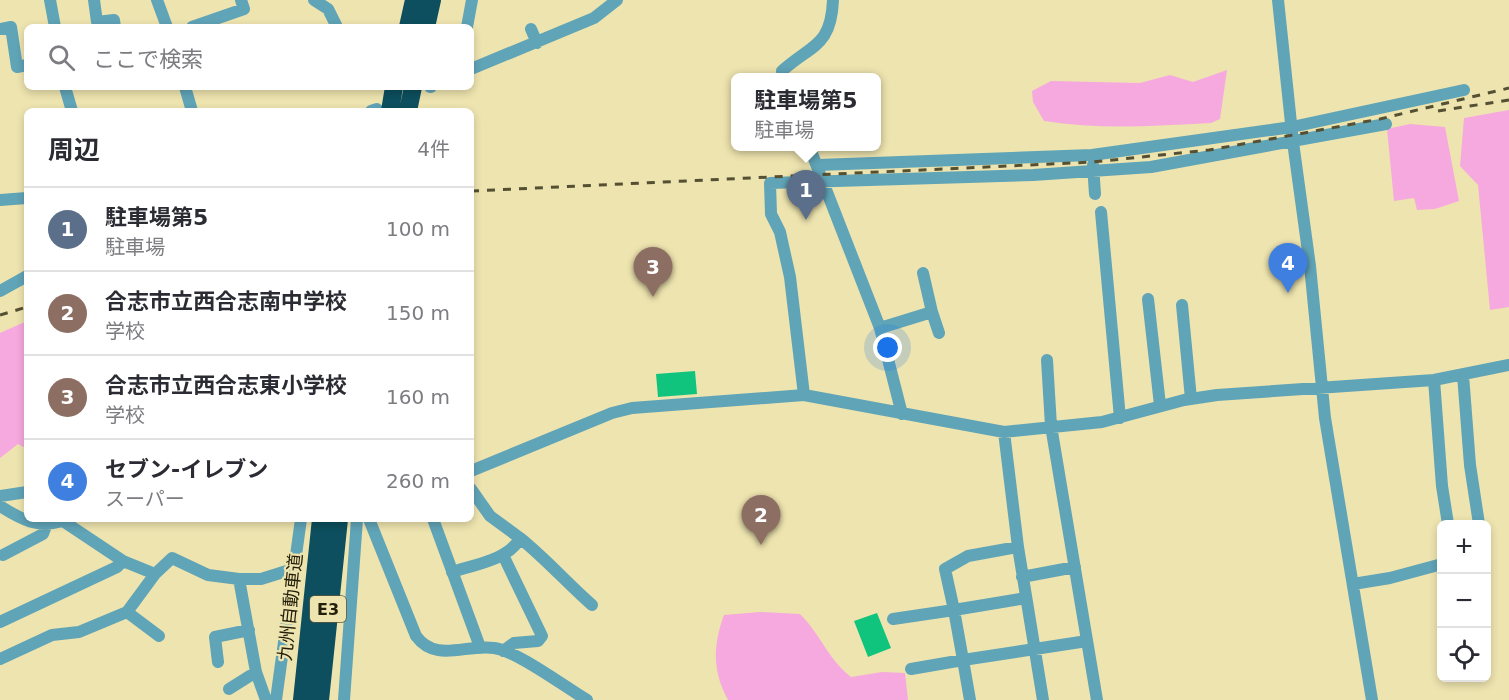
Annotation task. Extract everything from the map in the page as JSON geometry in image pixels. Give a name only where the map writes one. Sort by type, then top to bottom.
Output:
[{"type":"highway","points":[[409,24],[414,0]]},
{"type":"highway","points":[[427,24],[432,0]]},
{"type":"highway","points":[[380,108],[392,90]]},
{"type":"highway","points":[[409,108],[412,90]]},
{"type":"highway","name":"九州自動車道","points":[[302,700],[321,522]]},
{"type":"highway","name":"E3","points":[[320,700],[339,522]]},
{"type":"street","points":[[50,0],[54,24]]},
{"type":"street","points":[[94,0],[98,22],[114,20],[115,24]]},
{"type":"street","points":[[157,0],[166,24]]},
{"type":"street","points":[[201,24],[244,9],[242,0]]},
{"type":"street","points":[[314,0],[328,9],[336,24]]},
{"type":"street","points":[[468,24],[472,0]]},
{"type":"street","points":[[474,68],[594,18],[617,0]]},
{"type":"street","points":[[782,73],[826,37],[832,17],[833,0]]},
{"type":"street","points":[[1278,0],[1293,141],[1310,266],[1321,387],[1372,700]]},
{"type":"street","points":[[0,29],[11,27],[17,67],[24,66]]},
{"type":"street","points":[[531,29],[537,43]]},
{"type":"street","points":[[66,90],[70,108]]},
{"type":"street","points":[[189,90],[192,108]]},
{"type":"street","points":[[818,165],[1092,155],[1292,127],[1464,90]]},
{"type":"street","points":[[804,395],[790,277],[780,232],[771,214],[770,183],[1094,172],[1151,167],[1386,124]]},
{"type":"street","points":[[811,151],[880,328],[902,414]]},
{"type":"street","points":[[1092,155],[1095,194]]},
{"type":"street","points":[[0,200],[24,198]]},
{"type":"street","points":[[1101,212],[1120,418]]},
{"type":"street","points":[[922,273],[939,333]]},
{"type":"street","points":[[0,291],[24,278]]},
{"type":"street","points":[[1148,299],[1160,405]]},
{"type":"street","points":[[1182,305],[1191,399]]},
{"type":"street","points":[[880,328],[933,312]]},
{"type":"street","points":[[1047,360],[1051,426],[1097,700]]},
{"type":"street","points":[[474,470],[612,413],[632,408],[804,395],[1004,432],[1120,418],[1160,405],[1191,399],[1321,387],[1434,380],[1509,364]]},
{"type":"street","points":[[1463,375],[1470,465],[1478,520]]},
{"type":"street","points":[[1434,380],[1442,486],[1448,520]]},
{"type":"street","points":[[1004,432],[1022,577],[1043,700]]},
{"type":"street","points":[[0,496],[24,492]]},
{"type":"street","points":[[474,493],[490,516],[542,556],[558,575],[592,605]]},
{"type":"street","points":[[0,506],[24,520]]},
{"type":"street","points":[[30,522],[46,526],[63,522],[123,561],[155,574]]},
{"type":"street","points":[[276,700],[301,522]]},
{"type":"street","points":[[344,700],[357,522]]},
{"type":"street","points":[[370,522],[416,636],[424,646],[434,651],[480,647],[503,651],[587,700]]},
{"type":"street","points":[[434,522],[480,647]]},
{"type":"street","points":[[3,555],[43,534],[46,526]]},
{"type":"street","points":[[452,572],[504,555],[516,545],[520,538]]},
{"type":"street","points":[[970,700],[945,569],[968,556],[1018,547]]},
{"type":"street","points":[[503,651],[514,643],[538,641],[542,636],[504,555]]},
{"type":"street","points":[[0,659],[52,635],[79,632],[127,612],[155,574],[172,558],[208,575],[239,579],[261,579],[293,569]]},
{"type":"street","points":[[0,622],[117,567],[123,561]]},
{"type":"street","points":[[1353,584],[1390,578],[1437,565]]},
{"type":"street","points":[[1022,577],[1075,567]]},
{"type":"street","points":[[239,579],[256,672],[266,700]]},
{"type":"street","points":[[893,619],[1026,598]]},
{"type":"street","points":[[127,612],[159,636]]},
{"type":"street","points":[[218,662],[215,637],[249,630]]},
{"type":"street","points":[[911,669],[1087,641]]},
{"type":"street","points":[[228,689],[256,672]]},
{"type":"shaded area","points":[[1227,70],[1220,119],[1211,123],[1127,126],[1065,124],[1044,121],[1033,102],[1032,91],[1051,81],[1140,83],[1170,75],[1193,82]]},
{"type":"shaded area","points":[[1509,110],[1509,307],[1490,310],[1478,185],[1460,166],[1464,118]]},
{"type":"shaded area","points":[[1410,124],[1445,127],[1459,201],[1435,209],[1417,210],[1414,198],[1394,201],[1387,129]]},
{"type":"shaded area","points":[[24,322],[24,447],[18,444],[0,458],[0,333]]},
{"type":"shaded area","points":[[695,371],[697,394],[658,397],[656,374]]},
{"type":"shaded area","points":[[760,612],[800,614],[814,630],[836,663],[851,677],[882,672],[905,673],[908,700],[728,700],[719,679],[716,658],[716,647],[724,615]]},
{"type":"shaded area","points":[[877,613],[891,648],[868,657],[854,621]]},
{"type":"railway","points":[[474,191],[1093,162],[1209,150],[1380,119],[1509,88]]},
{"type":"railway","points":[[1438,111],[1509,100]]},
{"type":"railway","points":[[0,315],[24,308]]},
{"type":"place","name":"駐車場第5","points":[[806,220]]},
{"type":"place","name":"セブン-イレブン","points":[[1288,293]]},
{"type":"place","name":"合志市立西合志東小学校","points":[[653,297]]},
{"type":"place","name":"合志市立西合志南中学校","points":[[761,545]]}]
